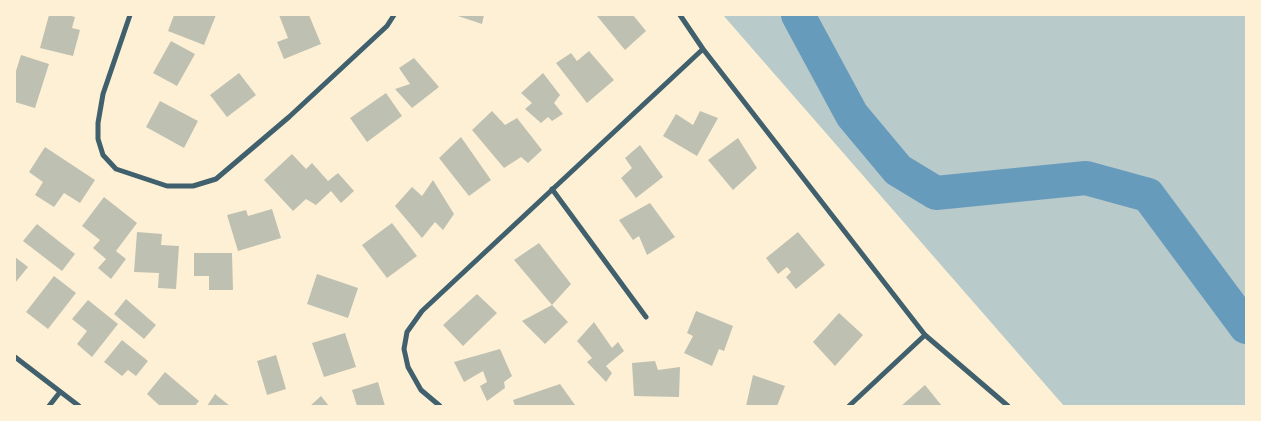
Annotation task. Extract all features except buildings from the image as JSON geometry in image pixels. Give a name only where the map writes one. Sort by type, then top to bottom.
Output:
[{"type":"street","points":[[130,15],[103,94],[98,123],[98,139],[103,155],[116,169],[167,186],[192,186],[216,179],[290,117],[387,26],[394,15]]},
{"type":"street","points":[[680,15],[703,49],[925,335],[1008,406]]},
{"type":"street","points":[[440,406],[421,390],[408,368],[404,350],[407,332],[422,311],[703,49]]},
{"type":"street","points":[[552,190],[646,317]]},
{"type":"street","points":[[849,406],[925,335]]},
{"type":"street","points":[[15,357],[79,406]]},
{"type":"street","points":[[49,406],[60,392]]},
{"type":"shaded area","points":[[723,15],[1246,15],[1246,406],[1064,406]]},
{"type":"waterway","points":[[798,15],[852,115],[898,170],[936,193],[1086,178],[1148,195],[1246,327]]}]
